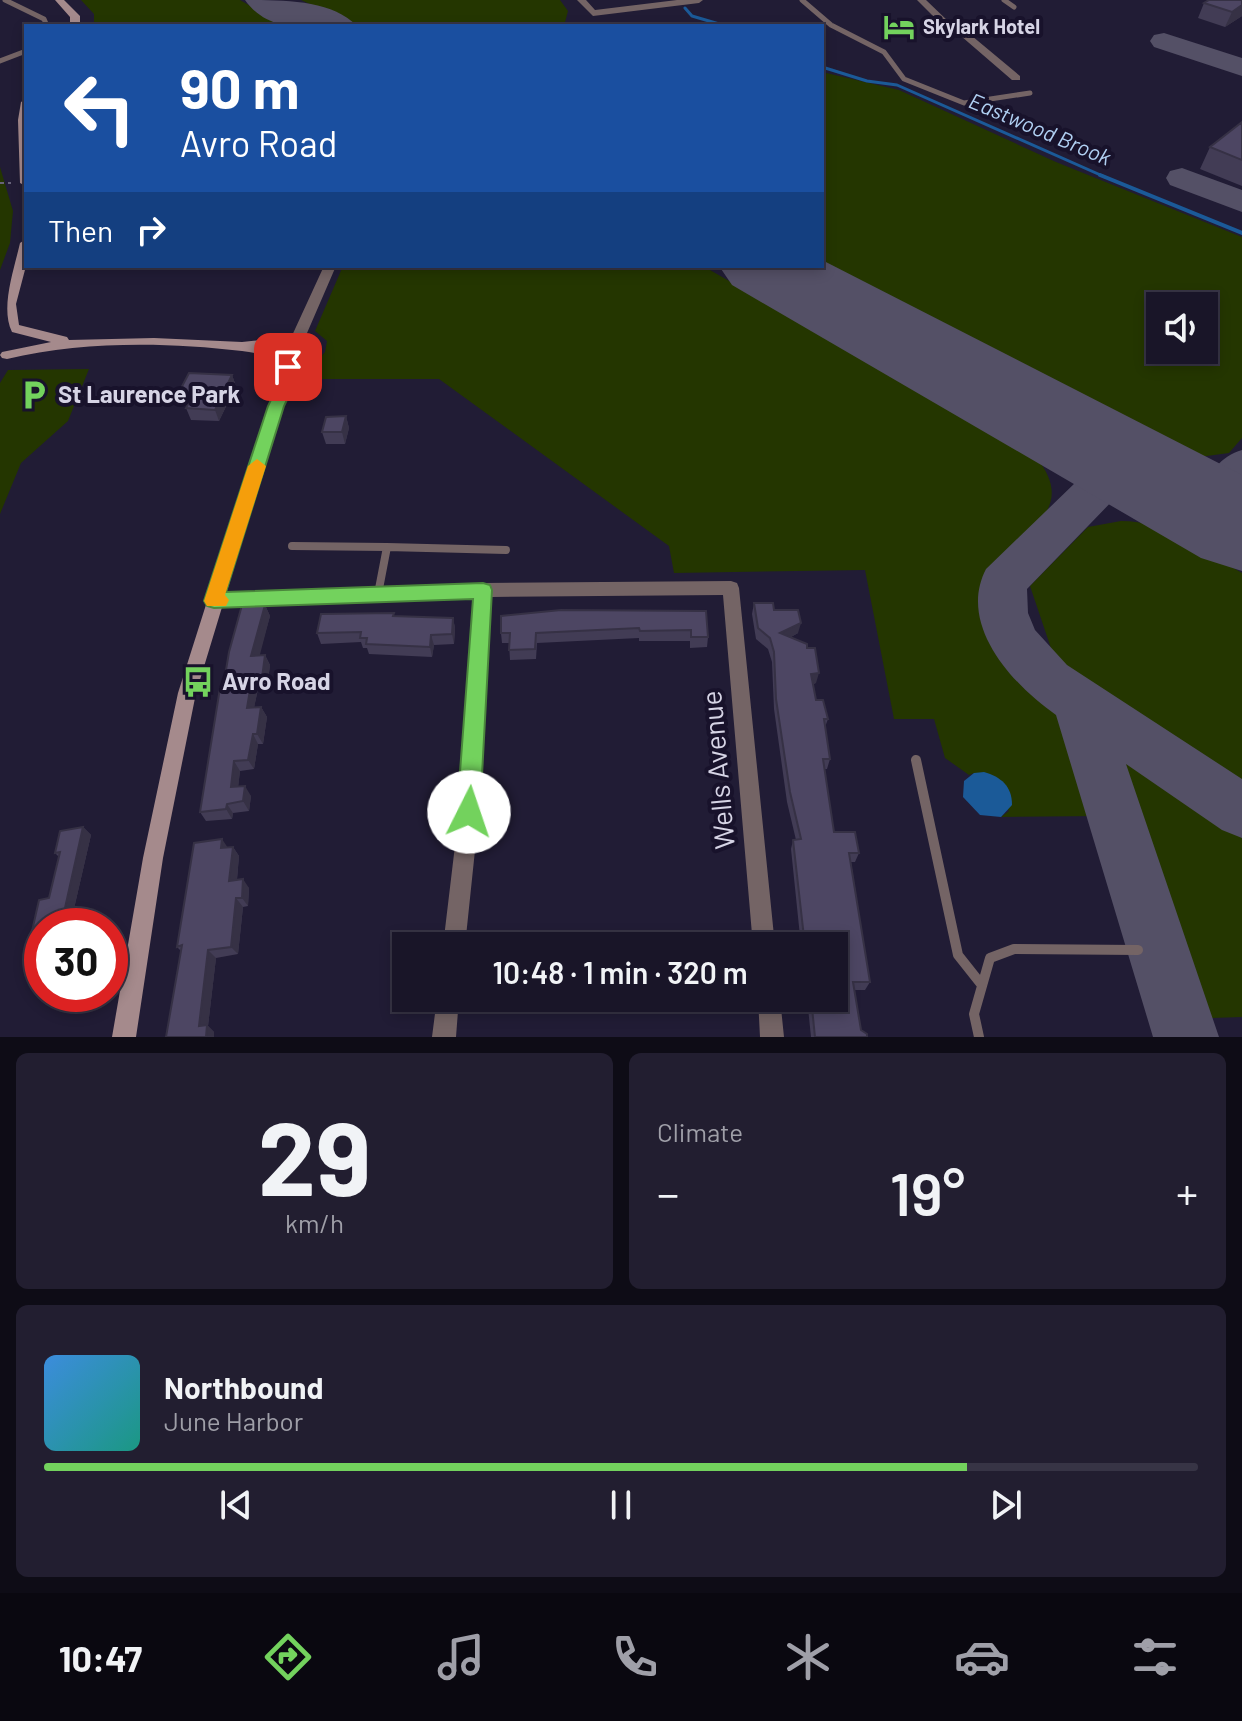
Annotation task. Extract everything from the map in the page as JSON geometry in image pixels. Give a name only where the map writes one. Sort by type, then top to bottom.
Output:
[{"type":"street","points":[[59,0],[75,16],[75,24]]},
{"type":"street","points":[[581,0],[593,13]]},
{"type":"street","points":[[593,13],[699,0]]},
{"type":"street","points":[[925,4],[931,12],[947,25],[957,28],[1016,78]]},
{"type":"street","points":[[586,24],[593,13]]},
{"type":"street","points":[[24,114],[24,141]]},
{"type":"street","points":[[4,357],[19,343],[20,334],[10,325],[4,296],[24,256]]},
{"type":"street","points":[[124,1037],[177,740],[214,601],[276,406],[287,383],[301,367],[298,348],[308,329],[310,313],[329,268]]},
{"type":"street","points":[[10,325],[46,337],[91,344]]},
{"type":"street","points":[[4,357],[36,347],[91,344],[298,348]]},
{"type":"street","name":"Wells Avenue","points":[[483,590],[731,588],[763,932]]},
{"type":"street","points":[[214,601],[483,590],[469,812],[456,932]]},
{"type":"street","points":[[444,1037],[447,1012]]},
{"type":"street","points":[[770,1012],[772,1037]]},
{"type":"lane","points":[[5,0],[44,19],[46,24]]},
{"type":"lane","points":[[802,0],[835,28],[873,44],[896,60],[904,79],[916,84],[964,103],[1030,93]]},
{"type":"lane","points":[[1004,0],[1014,7]]},
{"type":"lane","points":[[0,61],[24,52]]},
{"type":"lane","points":[[292,546],[506,550]]},
{"type":"lane","points":[[378,594],[387,547]]},
{"type":"lane","points":[[916,760],[958,955],[981,984]]},
{"type":"lane","points":[[979,1037],[974,1014],[990,958],[1014,949],[1138,950]]},
{"type":"green space","points":[[81,0],[240,0],[282,24],[94,24],[94,14]]},
{"type":"green space","points":[[301,0],[560,0],[568,11],[565,24],[353,24]]},
{"type":"green space","points":[[824,72],[899,90],[1056,162],[1242,237],[1242,438],[1229,453],[1192,458],[1157,452],[812,268],[824,268]]},
{"type":"green space","points":[[0,167],[13,211],[10,243],[0,270]]},
{"type":"green space","points":[[342,268],[706,268],[1035,456],[1049,480],[1051,500],[1043,517],[996,566],[984,585],[981,618],[996,652],[1012,673],[1074,727],[1086,753],[1103,816],[1001,817],[1009,811],[974,773],[969,775],[945,758],[934,719],[894,719],[865,570],[674,573],[669,546],[439,379],[301,379],[325,352],[327,341],[315,331]]},
{"type":"green space","points":[[89,369],[68,421],[21,463],[0,514],[0,383],[8,370]]},
{"type":"green space","points":[[1121,521],[1138,522],[1169,532],[1242,573],[1242,791],[1057,666],[1030,586],[1088,527]]},
{"type":"green space","points":[[1098,741],[1242,838],[1242,1017],[1212,1018],[1180,991]]},
{"type":"water","points":[[984,772],[1000,780],[1010,793],[1012,805],[1001,817],[980,815],[963,797],[964,781],[974,773]]},
{"type":"building","points":[[1209,0],[1242,0],[1242,5],[1232,12],[1204,3]]},
{"type":"building","points":[[1242,122],[1242,160],[1210,147]]},
{"type":"building","points":[[189,373],[232,375],[215,410],[186,408],[194,393],[179,392]]},
{"type":"building","points":[[346,416],[342,432],[322,432],[326,417]]},
{"type":"building","points":[[754,603],[773,603],[774,610],[798,610],[801,623],[780,633],[807,644],[807,648],[815,648],[819,673],[811,674],[816,700],[823,700],[828,719],[824,719],[830,759],[823,759],[834,832],[855,832],[859,853],[849,853],[870,982],[853,982],[861,1030],[867,1037],[815,1037],[812,1012],[848,1012],[848,932],[803,932],[793,840],[801,839],[790,792],[776,699],[774,652],[770,638],[758,628]]},
{"type":"building","points":[[242,605],[265,605],[251,656],[265,655],[262,678],[252,678],[247,708],[261,707],[257,734],[253,734],[248,760],[234,761],[231,787],[245,786],[243,801],[227,804],[226,809],[200,812],[220,688],[223,688]]},
{"type":"building","points":[[561,610],[706,611],[708,637],[691,637],[691,630],[640,631],[639,628],[536,633],[535,649],[509,650],[510,633],[501,633],[501,616]]},
{"type":"building","points":[[394,613],[393,616],[453,618],[452,634],[431,635],[430,647],[366,644],[367,638],[360,638],[361,632],[317,633],[321,614]]},
{"type":"building","points":[[83,827],[65,908],[37,908],[39,900],[49,898],[60,852],[55,853],[60,831]]},
{"type":"building","points":[[222,839],[221,848],[233,847],[229,881],[243,879],[242,898],[236,898],[231,947],[208,950],[199,1026],[207,1025],[206,1037],[166,1037],[182,945],[177,947],[194,843]]},
{"type":"waterway","name":"Eastwood Brook","points":[[685,8],[692,16],[719,24]]},
{"type":"waterway","name":"Eastwood Brook","points":[[824,68],[867,81],[897,85],[1105,177]]},
{"type":"waterway","name":"Eastwood Brook","points":[[1100,175],[1242,233]]},
{"type":"taxiway","points":[[1164,41],[1242,67]]},
{"type":"taxiway","points":[[1182,178],[1242,202]]},
{"type":"taxiway","points":[[1085,442],[1099,465],[1097,486]]},
{"type":"taxiway","points":[[1242,466],[1224,495],[1228,509],[1242,524]]},
{"type":"taxiway","points":[[1078,701],[1048,681],[1014,642],[1003,613],[1003,583],[1107,479],[1139,480],[1171,489]]},
{"type":"taxiway","points":[[1078,701],[1242,811]]},
{"type":"taxiway","points":[[1078,701],[1186,1037]]},
{"type":"runway","points":[[277,0],[320,24]]},
{"type":"runway","points":[[768,268],[1242,527]]},
{"type":"slow traffic","points":[[220,600],[214,601],[257,466]]},
{"type":"place","name":"Skylark Hotel","points":[[899,27]]},
{"type":"place","name":"St Laurence Park","points":[[34,395]]},
{"type":"place","name":"Avro Road","points":[[198,682]]},
{"type":"route","points":[[288,367],[287,383],[276,406],[214,601],[483,590],[469,812]]}]
